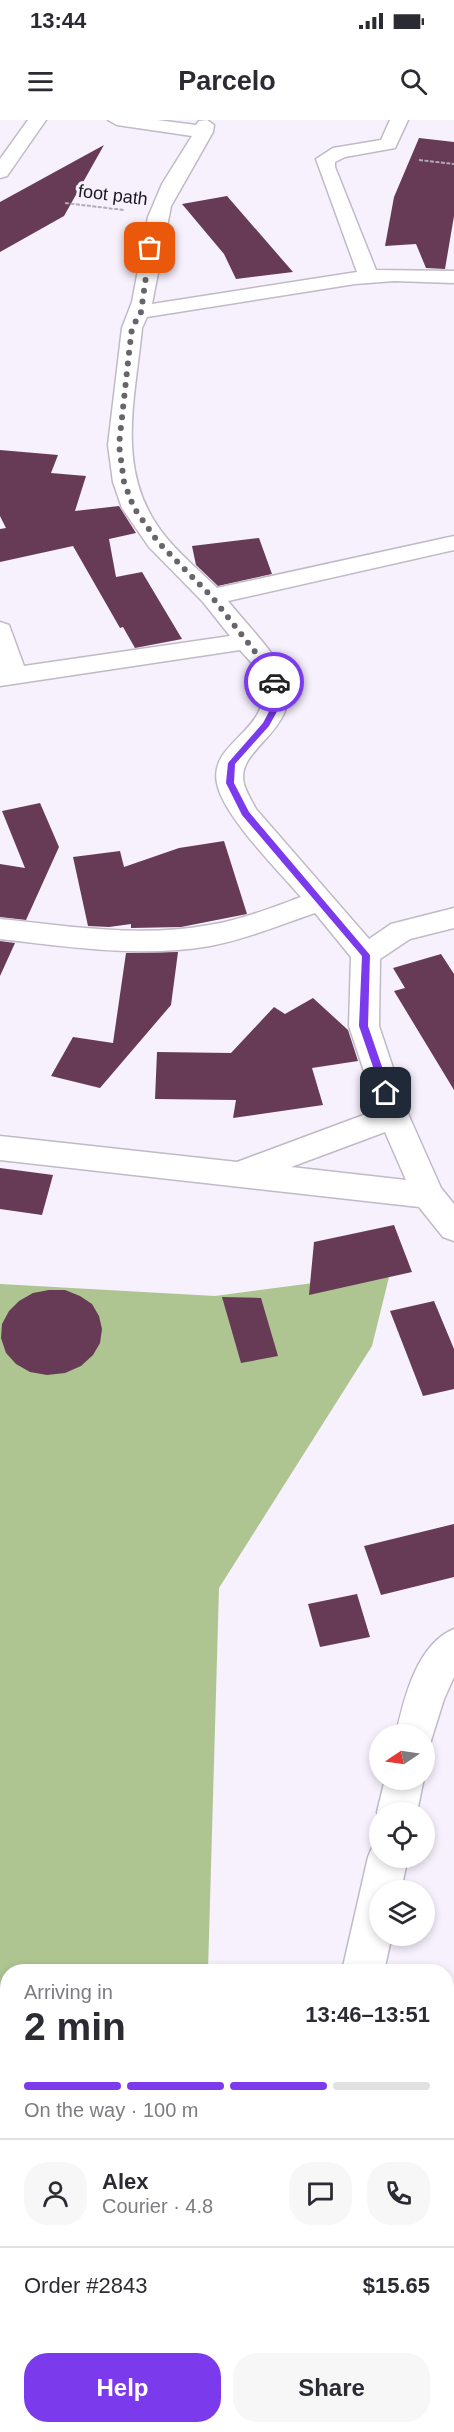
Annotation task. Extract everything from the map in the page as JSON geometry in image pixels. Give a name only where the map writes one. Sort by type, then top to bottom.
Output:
[{"type":"street","points":[[0,172],[37,120]]},
{"type":"street","points":[[117,120],[205,129],[158,214],[141,312],[132,328],[119,445],[124,482],[134,508],[158,542],[212,597],[271,672],[276,690],[276,706],[266,724],[231,763],[230,783],[245,813],[366,955],[364,1026],[394,1116],[428,1195],[454,1228]]},
{"type":"street","points":[[369,277],[326,167],[325,159],[340,152],[388,144],[399,120]]},
{"type":"street","points":[[141,312],[369,277],[454,277]]},
{"type":"street","points":[[212,597],[454,543]]},
{"type":"street","points":[[0,630],[8,678],[246,641]]},
{"type":"street","points":[[0,929],[100,939],[170,939],[236,930],[320,901]]},
{"type":"street","points":[[366,955],[401,932],[454,918]]},
{"type":"street","points":[[235,1176],[394,1116]]},
{"type":"street","points":[[0,1148],[235,1176],[428,1195]]},
{"type":"street","points":[[417,1724],[423,1696],[443,1658],[454,1647]]},
{"type":"street","points":[[365,1964],[369,1945]]},
{"type":"path","name":"foot path","points":[[65,203],[158,214]]},
{"type":"green space","points":[[390,1273],[372,1346],[219,1588],[208,1964],[0,1964],[0,1284],[215,1296]]},
{"type":"building","points":[[419,138],[454,142],[454,216],[445,269],[426,268],[416,244],[385,246],[394,197]]},
{"type":"building","points":[[104,145],[64,216],[0,252],[0,202]]},
{"type":"building","points":[[227,196],[293,272],[236,279],[224,254],[182,204]]},
{"type":"building","points":[[0,450],[58,455],[51,473],[86,476],[75,511],[119,506],[136,533],[109,539],[116,577],[142,572],[182,639],[135,648],[123,627],[120,628],[73,546],[0,562],[0,529],[6,528],[0,516]]},
{"type":"building","points":[[259,538],[272,574],[218,586],[196,565],[192,546]]},
{"type":"building","points":[[40,803],[59,847],[26,920],[0,917],[0,864],[25,868],[2,811]]},
{"type":"building","points":[[224,841],[247,914],[181,927],[131,928],[131,924],[109,927],[88,926],[73,857],[120,851],[124,867],[179,848]]},
{"type":"building","points":[[0,941],[15,943],[0,976]]},
{"type":"building","points":[[178,952],[171,1005],[100,1088],[51,1076],[73,1037],[113,1043],[126,953]]},
{"type":"building","points":[[441,954],[454,974],[454,1090],[394,991],[405,988],[393,968]]},
{"type":"building","points":[[313,998],[348,1030],[358,1061],[312,1068],[323,1105],[233,1118],[236,1100],[155,1099],[157,1052],[231,1053],[274,1007],[285,1014]]},
{"type":"building","points":[[0,1168],[53,1175],[42,1215],[0,1209]]},
{"type":"building","points":[[394,1225],[412,1272],[309,1295],[314,1242]]},
{"type":"building","points":[[65,1290],[92,1304],[99,1316],[102,1329],[100,1343],[93,1355],[81,1366],[65,1373],[47,1375],[30,1372],[16,1364],[6,1353],[1,1338],[2,1324],[9,1311],[19,1301],[33,1293]]},
{"type":"building","points":[[222,1297],[261,1298],[278,1356],[241,1363]]},
{"type":"building","points":[[434,1301],[454,1349],[454,1389],[423,1396],[390,1311]]},
{"type":"building","points":[[454,1524],[454,1577],[381,1595],[364,1546]]},
{"type":"building","points":[[357,1594],[370,1637],[320,1647],[308,1604]]},
{"type":"way so far","points":[[150,248],[141,312],[132,328],[129,353],[119,445],[124,482],[134,508],[158,542],[212,597],[271,672],[274,682]]},
{"type":"route","points":[[274,682],[276,706],[266,724],[231,763],[230,783],[245,813],[366,955],[364,1026],[386,1093]]}]
